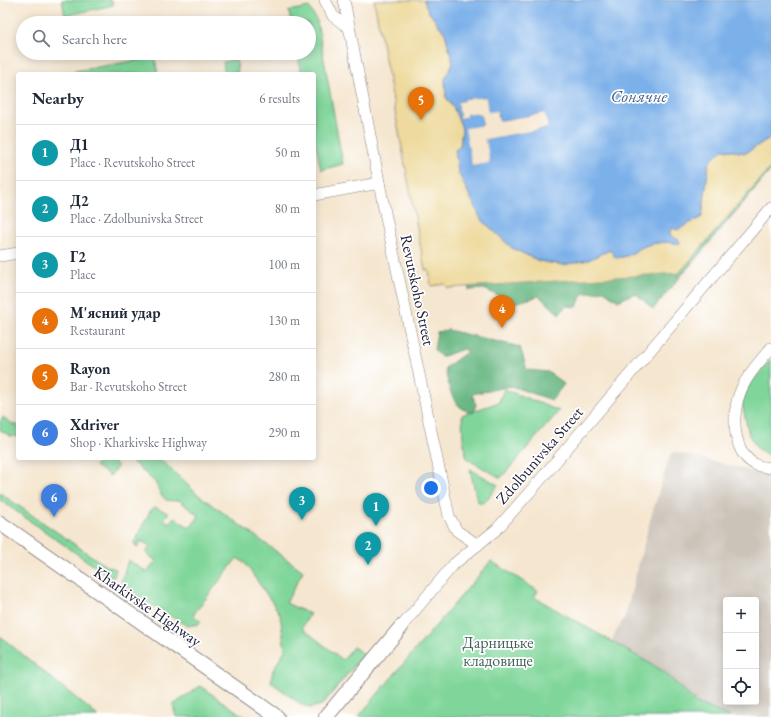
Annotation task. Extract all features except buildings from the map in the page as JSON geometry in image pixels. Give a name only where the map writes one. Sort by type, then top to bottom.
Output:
[{"type":"main road","name":"Kharkivske Highway","points":[[0,523],[277,717]]},
{"type":"main road","name":"Zdolbunivska Street","points":[[326,717],[401,627]]},
{"type":"street","points":[[325,0],[333,16],[349,28]]},
{"type":"street","name":"Revutskoho Street","points":[[344,0],[379,183],[449,516],[457,531],[478,545]]},
{"type":"street","points":[[316,195],[379,183]]},
{"type":"street","name":"Zdolbunivska Street","points":[[401,627],[454,564],[497,529],[536,486],[771,208]]},
{"type":"street","points":[[0,256],[16,253]]},
{"type":"street","points":[[771,348],[750,374],[740,391],[734,414],[735,428],[740,446],[748,458],[758,466],[771,468]]},
{"type":"shaded area","points":[[676,452],[771,476],[771,717],[731,717],[696,703],[663,671],[611,641],[625,616],[651,517],[671,453]]},
{"type":"green space","points":[[62,0],[111,0],[113,5],[65,16]]},
{"type":"green space","points":[[309,7],[314,16],[290,16],[289,11]]},
{"type":"green space","points":[[316,19],[343,164],[321,170],[316,146],[316,72],[302,72],[299,60],[316,60]]},
{"type":"green space","points":[[138,60],[156,60],[158,72],[69,72]]},
{"type":"green space","points":[[236,60],[238,72],[225,72],[223,62]]},
{"type":"green space","points":[[771,128],[771,170],[653,309],[635,293],[618,301],[604,291],[582,294],[577,307],[566,306],[559,314],[539,296],[515,303],[484,289],[469,290],[463,239],[470,208],[508,235],[703,159],[717,142],[724,151]]},
{"type":"green space","points":[[448,330],[520,347],[527,370],[548,372],[564,384],[552,400],[511,386],[472,394],[476,405],[473,413],[466,410],[460,407],[452,396],[445,368],[468,351],[463,349],[441,357],[434,350],[437,332]]},
{"type":"green space","points":[[771,359],[771,457],[757,448],[749,435],[742,403],[749,385]]},
{"type":"green space","points":[[504,389],[559,411],[501,478],[467,459],[463,438],[462,415],[499,402]]},
{"type":"green space","points":[[3,417],[16,425],[16,437],[10,436],[0,430],[0,422]]},
{"type":"green space","points":[[95,460],[111,460],[118,466],[110,476],[95,466],[98,462]]},
{"type":"green space","points":[[130,460],[161,460],[196,493],[303,571],[286,603],[310,614],[302,628],[343,660],[353,647],[364,654],[322,705],[310,708],[302,705],[271,682],[273,670],[285,650],[280,614],[245,563],[237,558],[193,615],[201,622],[199,624],[188,626],[184,624],[137,596],[121,583],[128,560],[147,572],[156,561],[146,553],[150,546],[141,541],[137,547],[134,544],[150,511],[155,507],[169,513],[164,519],[169,523],[174,517],[190,528],[199,516],[179,500],[166,500],[161,495],[155,482]]},
{"type":"green space","points":[[470,469],[498,485],[486,501],[482,503],[477,501]]},
{"type":"green space","points":[[0,493],[106,566],[116,569],[114,577],[110,577],[0,500]]},
{"type":"green space","name":"Дарницьке кладовище","points":[[491,561],[538,591],[534,597],[663,671],[696,703],[731,717],[358,717]]},
{"type":"green space","points":[[0,636],[99,717],[0,717]]},
{"type":"green space","points":[[200,686],[245,717],[176,717],[173,705]]},
{"type":"sand","points":[[374,0],[424,0],[428,11],[445,33],[453,63],[445,79],[446,97],[454,109],[462,128],[460,147],[512,248],[539,261],[563,265],[588,260],[610,250],[616,258],[627,256],[643,247],[653,244],[664,242],[679,244],[680,241],[669,235],[672,228],[702,217],[709,163],[723,149],[746,153],[771,137],[771,167],[679,273],[448,288],[445,284],[431,286],[429,270],[425,270]]},
{"type":"water","name":"Сонячне","points":[[424,0],[771,0],[771,137],[746,153],[723,149],[709,163],[702,217],[677,230],[672,228],[669,234],[680,241],[679,244],[664,242],[653,244],[643,247],[624,257],[616,258],[610,250],[588,260],[563,265],[539,261],[512,248],[481,219],[458,172],[455,150],[460,147],[462,128],[454,109],[446,97],[445,79],[453,63],[445,33],[428,11]],"holes":[[[486,97],[488,113],[497,111],[499,121],[545,113],[548,128],[485,139],[490,162],[472,166],[466,128],[483,125],[481,115],[479,113],[466,114],[466,117],[460,118],[458,102],[464,101],[464,99]]]},
{"type":"pier","points":[[486,97],[488,112],[497,111],[499,121],[545,113],[548,128],[486,139],[490,163],[472,166],[465,128],[483,125],[481,115],[478,113],[466,114],[466,117],[460,118],[458,102],[464,101],[464,99]],"holes":[[[484,99],[486,114],[495,113],[498,123],[544,115],[545,126],[485,137],[487,161],[474,163],[468,129],[484,126],[483,114],[478,111],[465,112],[462,116],[460,104],[465,103],[466,101]]]},
{"type":"place","name":"Rayon","points":[[421,120]]},
{"type":"place","name":"М'ясний удар","points":[[502,328]]},
{"type":"place","name":"Xdriver","points":[[54,517]]},
{"type":"place","name":"Г2","points":[[302,520]]},
{"type":"place","name":"Д1","points":[[376,526]]},
{"type":"place","name":"Д2","points":[[368,565]]}]
